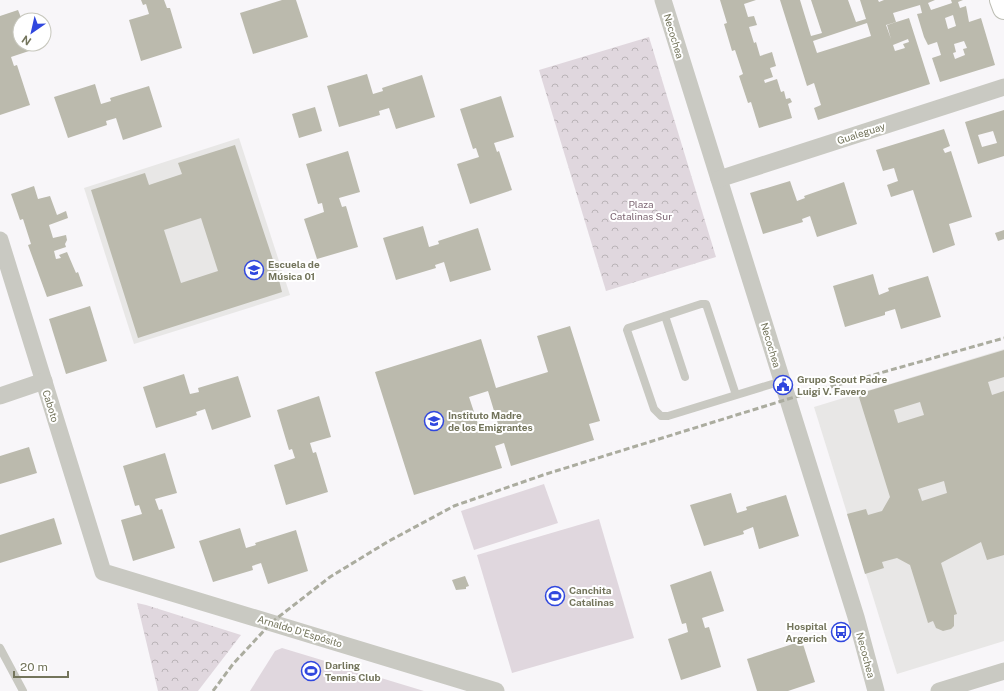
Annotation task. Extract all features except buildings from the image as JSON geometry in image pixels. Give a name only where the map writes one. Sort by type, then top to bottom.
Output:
[{"type":"main road","points":[[1001,0],[1004,8]]},
{"type":"street","name":"Necochea","points":[[663,0],[857,621],[876,691]]},
{"type":"street","name":"Gualeguay","points":[[719,179],[1004,87]]},
{"type":"street","name":"Caboto","points":[[0,240],[103,572]]},
{"type":"street","points":[[0,396],[44,381]]},
{"type":"street","name":"Arnaldo D'Espósito","points":[[103,572],[496,691]]},
{"type":"street","points":[[939,691],[1004,670]]},
{"type":"lane","points":[[736,395],[706,304],[701,304],[627,330],[654,409],[661,416],[668,416],[782,381]]},
{"type":"lane","points":[[665,316],[685,377]]},
{"type":"lane","points":[[0,648],[23,691]]},
{"type":"shaded area","points":[[239,138],[290,295],[134,344],[84,188]]},
{"type":"shaded area","points":[[1004,349],[1004,641],[897,674],[814,407]]},
{"type":"green space","name":"Plaza Catalinas Sur","points":[[649,37],[716,257],[606,291],[539,70]]},
{"type":"green space","points":[[544,484],[558,523],[474,550],[461,511]]},
{"type":"green space","name":"Canchita Catalinas","points":[[599,519],[634,638],[512,673],[477,555]]},
{"type":"green space","points":[[137,603],[241,635],[198,691],[158,691]]},
{"type":"green space","name":"Darling Tennis Club","points":[[282,648],[424,691],[250,691],[275,651]]},
{"type":"railway","points":[[213,691],[233,664],[272,622],[330,577],[389,541],[454,506],[543,475],[788,399],[1004,338]]},
{"type":"place","name":"Escuela de Música 01","points":[[254,270]]},
{"type":"place","name":"Grupo Scout Padre Luigi V. Favero","points":[[783,385]]},
{"type":"place","name":"Instituto Madre de los Emigrantes","points":[[434,421]]},
{"type":"place","name":"Canchita Catalinas","points":[[555,596]]},
{"type":"place","name":"Hospital Argerich","points":[[841,632]]},
{"type":"place","name":"Darling Tennis Club","points":[[311,671]]}]
